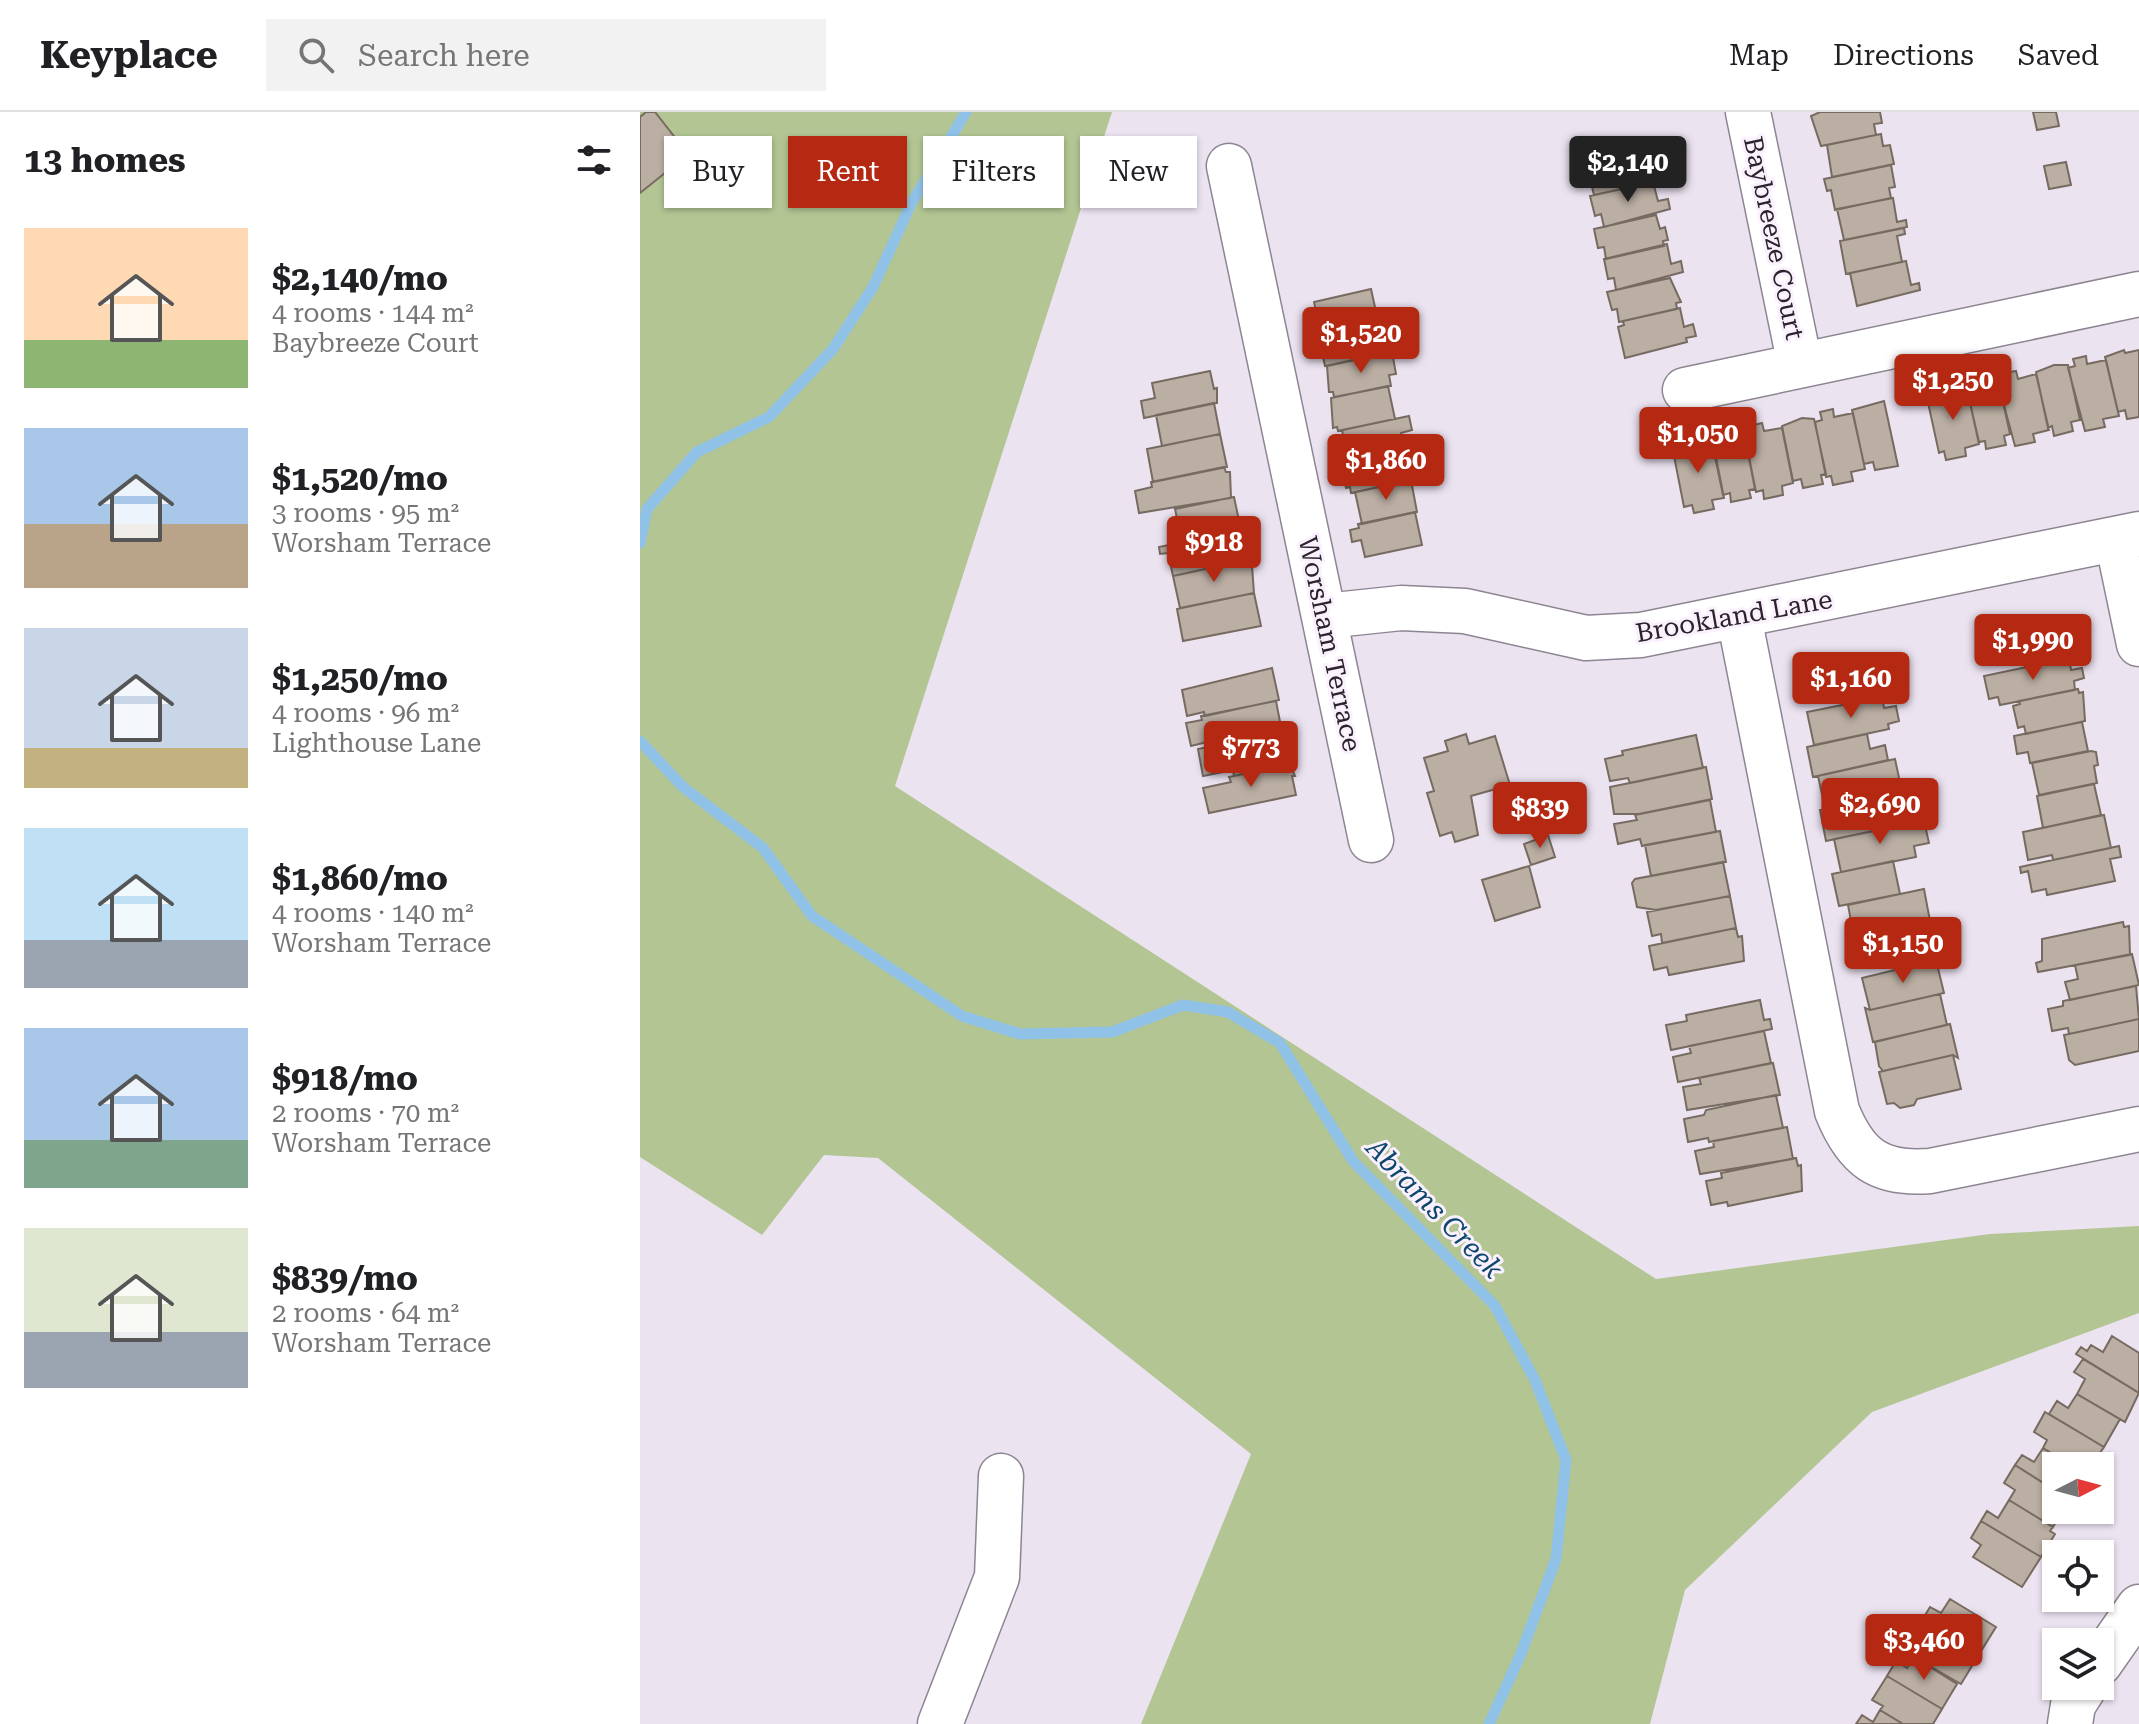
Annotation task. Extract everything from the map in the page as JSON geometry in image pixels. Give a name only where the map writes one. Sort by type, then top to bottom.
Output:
[{"type":"street","name":"Baybreeze Court","points":[[1748,112],[1800,365]]},
{"type":"street","name":"Worsham Terrace","points":[[1229,166],[1371,840]]},
{"type":"street","points":[[1685,390],[2139,294]]},
{"type":"street","points":[[2128,536],[2139,644]]},
{"type":"street","name":"Brookland Lane","points":[[1325,616],[1401,608],[1465,611],[1586,638],[1641,635],[2128,536]]},
{"type":"street","points":[[1739,617],[1837,1111],[1857,1149],[1885,1168],[1907,1173],[2139,1129]]},
{"type":"street","points":[[940,1724],[997,1577],[1001,1476]]},
{"type":"street","points":[[2114,1643],[2139,1607]]},
{"type":"street","points":[[2070,1724],[2076,1700]]},
{"type":"green space","points":[[640,112],[1112,112],[1104,136],[1080,136],[1081,208],[895,786],[1656,1279],[1990,1234],[2139,1226],[2139,1313],[1872,1412],[1685,1590],[1650,1724],[1141,1724],[1251,1454],[878,1158],[824,1155],[762,1235],[640,1157]]},
{"type":"building","points":[[646,112],[655,112],[674,136],[664,136],[664,174],[640,193],[640,117]]},
{"type":"building","points":[[1820,112],[1880,112],[1882,123],[1874,124],[1876,135],[1821,146],[1811,116]]},
{"type":"building","points":[[2033,112],[2056,112],[2059,126],[2037,130]]},
{"type":"building","points":[[1881,134],[1883,146],[1890,145],[1894,164],[1832,177],[1827,145]]},
{"type":"building","points":[[1643,149],[1646,165],[1651,163],[1655,176],[1649,178],[1650,183],[1594,195],[1591,183],[1586,184],[1582,166]]},
{"type":"building","points":[[2066,162],[2071,185],[2049,189],[2044,166]]},
{"type":"building","points":[[1891,165],[1895,187],[1889,188],[1891,198],[1835,210],[1831,190],[1827,191],[1824,179]]},
{"type":"building","points":[[1653,182],[1658,201],[1668,199],[1670,209],[1604,227],[1601,214],[1595,216],[1590,196]]},
{"type":"building","points":[[1893,198],[1897,222],[1906,220],[1907,227],[1844,240],[1837,209]]},
{"type":"building","points":[[1656,215],[1660,229],[1665,227],[1668,240],[1663,241],[1664,246],[1606,259],[1604,247],[1598,248],[1594,229]]},
{"type":"building","points":[[1904,228],[1905,234],[1897,236],[1902,262],[1846,274],[1840,241]]},
{"type":"building","points":[[1667,244],[1671,264],[1681,261],[1683,272],[1616,290],[1614,278],[1608,279],[1604,259]]},
{"type":"building","points":[[1906,261],[1911,285],[1919,283],[1920,290],[1857,306],[1850,273]]},
{"type":"building","points":[[1670,278],[1681,302],[1676,303],[1677,309],[1619,322],[1617,309],[1612,310],[1607,292]]},
{"type":"building","points":[[1371,289],[1378,321],[1311,332],[1310,323],[1318,321],[1314,302]]},
{"type":"building","points":[[1680,308],[1684,327],[1693,324],[1696,336],[1686,338],[1687,342],[1625,358],[1618,327],[1624,325],[1623,321]]},
{"type":"building","points":[[1374,322],[1375,326],[1387,324],[1392,346],[1380,349],[1381,354],[1325,366],[1318,334]]},
{"type":"building","points":[[2124,350],[2125,353],[2139,350],[2139,417],[2127,419],[2125,410],[2118,412],[2105,357]]},
{"type":"building","points":[[1392,352],[1396,374],[1389,375],[1391,386],[1334,397],[1333,392],[1329,392],[1327,366]]},
{"type":"building","points":[[2086,356],[2087,364],[2106,360],[2119,416],[2103,419],[2105,427],[2085,431],[2068,368],[2075,366],[2073,359]]},
{"type":"building","points":[[2054,365],[2068,365],[2080,420],[2071,422],[2073,431],[2054,436],[2052,426],[2048,428],[2036,372]]},
{"type":"building","points":[[1210,371],[1214,389],[1217,388],[1217,403],[1144,418],[1141,401],[1155,398],[1152,383]]},
{"type":"building","points":[[2016,371],[2018,379],[2036,374],[2049,430],[2033,434],[2035,442],[2015,446],[1998,383],[2006,381],[2004,373]]},
{"type":"building","points":[[1998,380],[2010,434],[2004,436],[2006,445],[1986,449],[1985,441],[1979,442],[1966,385]]},
{"type":"building","points":[[1947,384],[1949,393],[1967,389],[1979,444],[1965,448],[1966,456],[1946,460],[1944,451],[1939,453],[1927,398],[1937,396],[1935,387]]},
{"type":"building","points":[[1388,386],[1395,419],[1338,431],[1337,427],[1333,428],[1331,398]]},
{"type":"building","points":[[1884,401],[1898,466],[1875,470],[1873,462],[1864,464],[1852,410]]},
{"type":"building","points":[[1214,403],[1220,434],[1162,446],[1156,415]]},
{"type":"building","points":[[1833,409],[1834,417],[1853,413],[1865,469],[1851,472],[1853,481],[1833,485],[1831,476],[1826,477],[1815,422],[1822,420],[1820,412]]},
{"type":"building","points":[[1409,416],[1412,430],[1401,433],[1404,449],[1348,461],[1342,430]]},
{"type":"building","points":[[1802,418],[1814,419],[1826,474],[1821,475],[1823,484],[1803,488],[1801,479],[1793,481],[1782,426]]},
{"type":"building","points":[[1762,423],[1764,431],[1782,428],[1793,483],[1782,486],[1783,495],[1764,499],[1763,490],[1756,492],[1745,437],[1752,435],[1750,426]]},
{"type":"building","points":[[1744,433],[1755,489],[1749,490],[1751,498],[1731,502],[1730,493],[1723,495],[1711,438]]},
{"type":"building","points":[[1220,434],[1227,467],[1153,482],[1147,449]]},
{"type":"building","points":[[1693,437],[1695,446],[1713,442],[1724,498],[1712,500],[1714,509],[1694,513],[1692,505],[1684,507],[1673,451],[1683,449],[1682,440]]},
{"type":"building","points":[[1419,446],[1422,460],[1405,464],[1408,481],[1351,493],[1350,487],[1346,488],[1342,469],[1347,468],[1346,461]]},
{"type":"building","points":[[1224,467],[1226,472],[1230,472],[1231,498],[1139,513],[1135,491],[1152,487],[1151,482]]},
{"type":"building","points":[[1411,480],[1417,512],[1362,524],[1355,492]]},
{"type":"building","points":[[1234,497],[1241,530],[1182,542],[1175,509]]},
{"type":"building","points":[[1415,512],[1422,545],[1365,557],[1361,540],[1352,542],[1350,530],[1359,528],[1358,524]]},
{"type":"building","points":[[1241,530],[1247,560],[1173,576],[1168,553],[1160,554],[1159,547]]},
{"type":"building","points":[[1247,560],[1248,566],[1252,566],[1254,593],[1180,608],[1173,576]]},
{"type":"building","points":[[1254,593],[1261,626],[1183,641],[1177,609]]},
{"type":"building","points":[[2069,658],[2071,670],[2082,668],[2084,678],[2074,681],[2075,690],[2000,705],[1998,697],[1989,699],[1984,676]]},
{"type":"building","points":[[1272,668],[1279,700],[1205,716],[1204,712],[1187,716],[1182,690]]},
{"type":"building","points":[[2078,689],[2079,693],[2083,692],[2085,721],[2026,734],[2024,726],[2018,728],[2013,706],[2020,704],[2019,701]]},
{"type":"building","points":[[1882,697],[1884,708],[1896,706],[1899,721],[1888,724],[1889,729],[1814,745],[1807,712]]},
{"type":"building","points":[[1276,701],[1282,732],[1208,747],[1207,742],[1191,746],[1186,723],[1202,720],[1201,716]]},
{"type":"building","points":[[2082,722],[2088,751],[2030,763],[2028,752],[2017,754],[2014,736]]},
{"type":"building","points":[[1286,731],[1292,764],[1234,776],[1233,770],[1203,776],[1198,749]]},
{"type":"building","points":[[1466,734],[1469,744],[1495,736],[1510,785],[1471,796],[1478,835],[1455,842],[1452,832],[1440,836],[1427,793],[1434,791],[1424,758],[1448,751],[1445,741]]},
{"type":"building","points":[[1867,734],[1870,749],[1885,745],[1888,760],[1813,777],[1807,747]]},
{"type":"building","points":[[1696,735],[1703,768],[1630,783],[1628,778],[1610,781],[1605,759],[1623,755],[1622,751]]},
{"type":"building","points":[[2096,752],[2098,765],[2094,766],[2097,783],[2039,795],[2032,763]]},
{"type":"building","points":[[1895,759],[1902,792],[1825,808],[1818,776]]},
{"type":"building","points":[[1290,764],[1295,776],[1292,776],[1296,795],[1209,813],[1203,788],[1231,782],[1229,777]]},
{"type":"building","points":[[1706,767],[1712,799],[1639,814],[1614,814],[1610,787]]},
{"type":"building","points":[[2094,784],[2101,815],[2043,828],[2037,796]]},
{"type":"building","points":[[1880,797],[1887,828],[1826,841],[1820,810]]},
{"type":"building","points":[[1710,800],[1716,832],[1642,846],[1640,839],[1618,844],[1614,824],[1637,820],[1635,815]]},
{"type":"building","points":[[2104,815],[2111,848],[2053,860],[2052,855],[2028,860],[2023,832]]},
{"type":"building","points":[[1924,821],[1929,843],[1914,846],[1916,857],[1841,872],[1834,839]]},
{"type":"building","points":[[1720,831],[1726,862],[1651,876],[1645,845]]},
{"type":"building","points":[[1548,835],[1555,857],[1531,865],[1524,844]]},
{"type":"building","points":[[2119,846],[2121,857],[2110,859],[2115,881],[2047,895],[2046,889],[2032,892],[2028,871],[2021,873],[2020,867]]},
{"type":"building","points":[[1893,861],[1900,894],[1839,906],[1832,874]]},
{"type":"building","points":[[1723,862],[1730,896],[1656,910],[1637,907],[1632,883],[1635,879]]},
{"type":"building","points":[[1529,866],[1540,907],[1495,921],[1482,880]]},
{"type":"building","points":[[1924,889],[1930,921],[1854,937],[1848,905]]},
{"type":"building","points":[[1730,896],[1736,928],[1662,943],[1661,934],[1652,936],[1647,912]]},
{"type":"building","points":[[2123,922],[2124,927],[2129,926],[2130,955],[2038,972],[2036,963],[2042,961],[2042,939]]},
{"type":"building","points":[[1736,928],[1738,937],[1742,936],[1744,961],[1669,975],[1667,967],[1654,970],[1649,946]]},
{"type":"building","points":[[2132,954],[2139,985],[2070,1000],[2065,982],[2078,979],[2075,965]]},
{"type":"building","points":[[1936,960],[1944,993],[1870,1010],[1862,978]]},
{"type":"building","points":[[2136,986],[2139,1019],[2069,1034],[2068,1028],[2052,1031],[2048,1009],[2063,1006],[2063,1001]]},
{"type":"building","points":[[1940,994],[1947,1025],[1873,1042],[1865,1008],[1870,1010]]},
{"type":"building","points":[[1760,1000],[1764,1020],[1770,1019],[1772,1029],[1671,1050],[1666,1025],[1687,1021],[1686,1015]]},
{"type":"building","points":[[2139,1019],[2139,1051],[2075,1065],[2069,1060],[2064,1035]]},
{"type":"building","points":[[1950,1024],[1958,1058],[1953,1055],[1883,1071],[1879,1066],[1875,1042]]},
{"type":"building","points":[[1764,1031],[1771,1063],[1678,1082],[1673,1057],[1691,1053],[1689,1046]]},
{"type":"building","points":[[1953,1055],[1961,1089],[1917,1099],[1914,1105],[1900,1108],[1894,1103],[1887,1104],[1879,1072]]},
{"type":"building","points":[[1773,1063],[1780,1095],[1687,1110],[1683,1087],[1701,1084],[1699,1078]]},
{"type":"building","points":[[1776,1095],[1783,1128],[1709,1142],[1708,1138],[1688,1142],[1684,1119],[1704,1115],[1706,1110]]},
{"type":"building","points":[[1787,1127],[1793,1159],[1700,1174],[1695,1151],[1714,1147],[1713,1141]]},
{"type":"building","points":[[1796,1158],[1798,1166],[1801,1165],[1802,1191],[1728,1206],[1727,1202],[1711,1205],[1706,1181],[1722,1178],[1721,1173]]},
{"type":"building","points":[[2112,1336],[2139,1353],[2139,1393],[2076,1354],[2081,1347],[2087,1351],[2091,1345],[2103,1352]]},
{"type":"building","points":[[2083,1359],[2139,1393],[2125,1422],[2077,1394],[2085,1379],[2074,1372]]},
{"type":"building","points":[[2077,1394],[2120,1419],[2104,1447],[2049,1414],[2057,1401],[2068,1408]]},
{"type":"building","points":[[2045,1412],[2104,1447],[2101,1452],[2050,1452],[2043,1448],[2047,1440],[2034,1432]]},
{"type":"building","points":[[2043,1448],[2050,1452],[2042,1452],[2042,1482],[2015,1465],[2022,1455],[2034,1462]]},
{"type":"building","points":[[2015,1465],[2042,1482],[2042,1520],[2009,1500],[2015,1490],[2004,1483]]},
{"type":"building","points":[[2009,1500],[2042,1520],[2042,1524],[2053,1527],[2050,1531],[2055,1534],[2051,1540],[2042,1540],[2041,1557],[1981,1521],[1987,1511],[1998,1518]]},
{"type":"building","points":[[1981,1521],[2041,1557],[2022,1587],[1973,1557],[1981,1545],[1971,1538]]},
{"type":"building","points":[[1950,1599],[1996,1627],[1978,1656],[1921,1622],[1930,1607],[1941,1613]]},
{"type":"building","points":[[1921,1622],[1978,1656],[1961,1684],[1914,1657],[1916,1653],[1905,1646]]},
{"type":"building","points":[[1914,1657],[1957,1684],[1942,1709],[1887,1676],[1896,1661],[1907,1668]]},
{"type":"building","points":[[1887,1676],[1942,1709],[1933,1724],[1903,1724],[1880,1710],[1883,1706],[1872,1700]]},
{"type":"building","points":[[1880,1710],[1903,1724],[1856,1724],[1862,1715],[1873,1722]]},
{"type":"waterway","name":"Abrams Creek","points":[[640,543],[647,509],[697,452],[769,417],[833,349],[873,287],[911,204],[966,112]]},
{"type":"waterway","name":"Abrams Creek","points":[[640,741],[683,787],[763,848],[812,916],[962,1016],[1020,1034],[1112,1032],[1183,1005],[1228,1012],[1280,1043],[1353,1161],[1495,1306],[1535,1380],[1566,1460],[1556,1559],[1520,1656],[1489,1724]]}]
